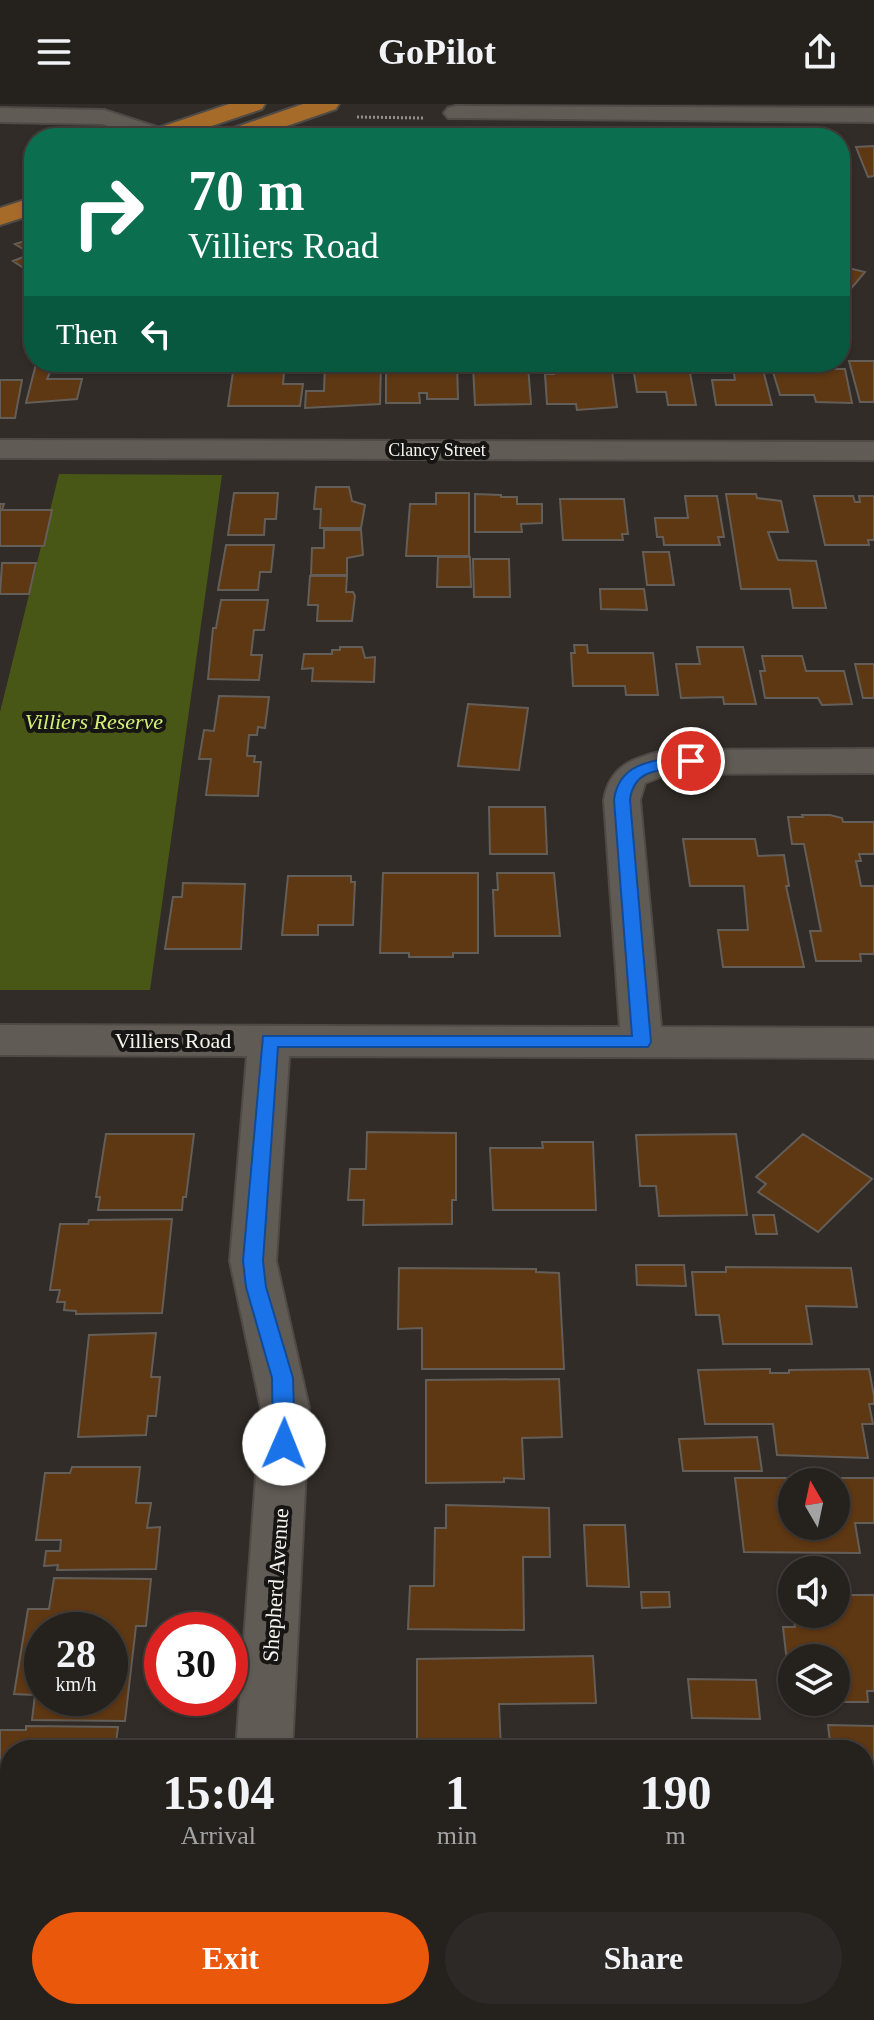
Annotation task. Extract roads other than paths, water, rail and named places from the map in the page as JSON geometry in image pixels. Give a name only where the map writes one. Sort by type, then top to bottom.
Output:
[{"type":"main road","points":[[185,128],[253,104]]},
{"type":"main road","points":[[267,128],[336,110]]},
{"type":"main road","points":[[0,217],[24,209]]},
{"type":"street","points":[[456,113],[682,126],[874,115]]},
{"type":"street","points":[[0,115],[104,117],[135,128]]},
{"type":"street","name":"Clancy Street","points":[[0,449],[874,451]]},
{"type":"street","points":[[642,1042],[622,800],[624,788],[632,775],[648,766],[691,761],[874,761]]},
{"type":"street","name":"Villiers Road","points":[[0,1040],[874,1043]]},
{"type":"street","name":"Shepherd Avenue","points":[[265,1740],[285,1408],[283,1378],[256,1287],[253,1261],[269,1041]]},
{"type":"park label","name":"Villiers Reserve","points":[[94,721]]}]
